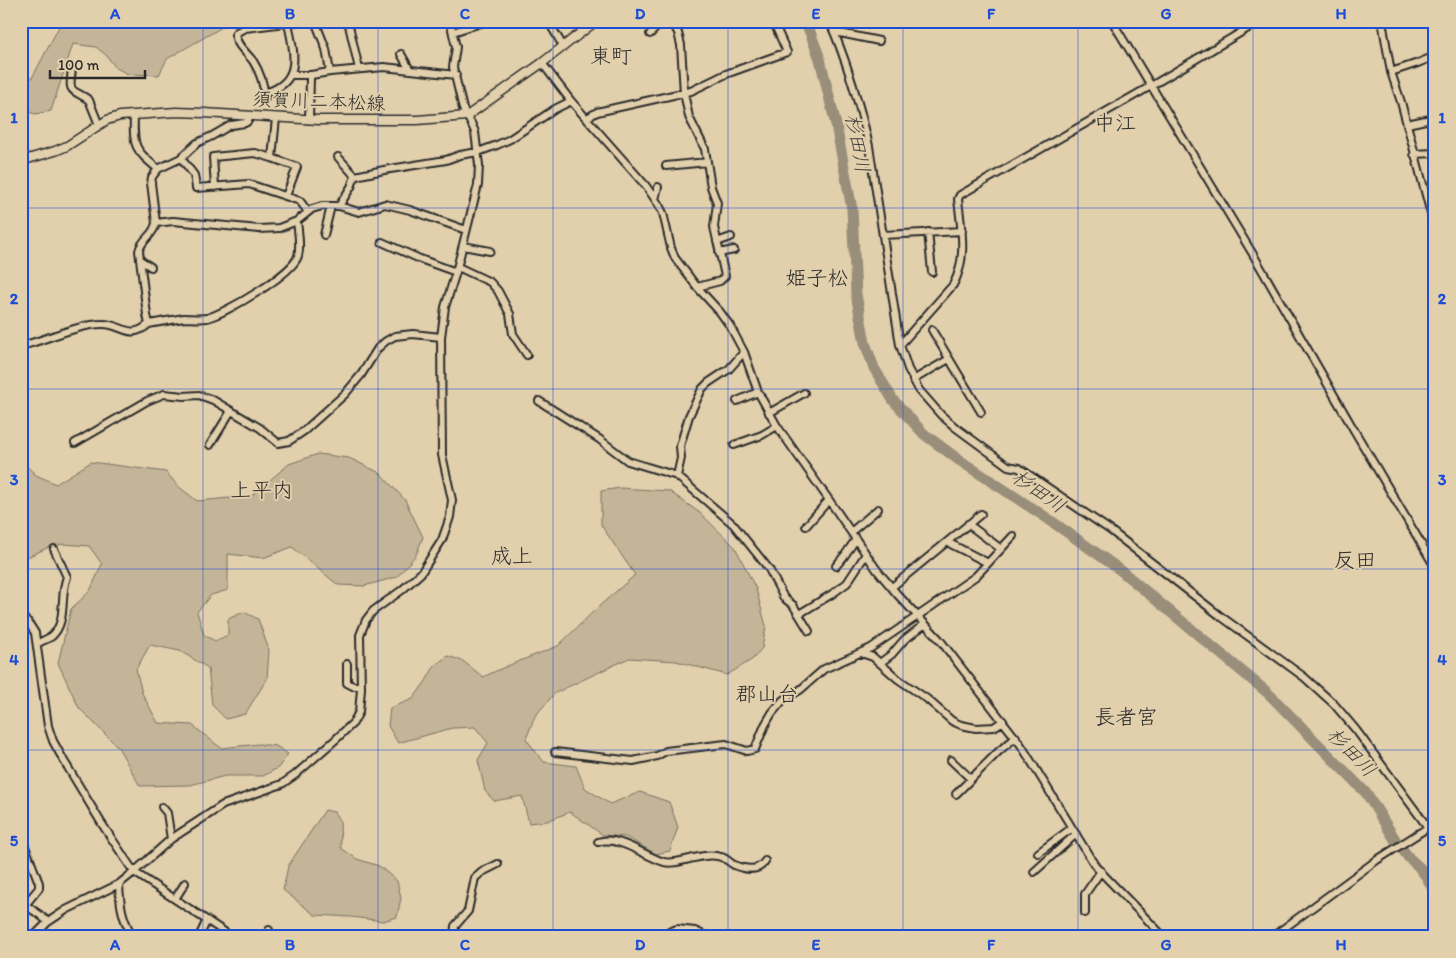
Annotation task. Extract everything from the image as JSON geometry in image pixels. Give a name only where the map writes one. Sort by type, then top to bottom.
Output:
[{"type":"main road","points":[[466,116],[542,63],[596,21]]},
{"type":"main road","name":"須賀川二本松線","points":[[21,161],[67,146],[112,118],[134,115],[195,113],[309,120],[417,120],[466,116]]},
{"type":"street","points":[[288,23],[294,54],[290,75],[283,85],[265,96],[259,72],[252,60],[239,45],[237,32],[245,28],[301,21]]},
{"type":"street","points":[[315,21],[326,49],[330,72]]},
{"type":"street","points":[[348,21],[359,69]]},
{"type":"street","points":[[33,937],[48,922],[82,901],[118,884],[171,839],[223,805],[282,784],[295,775],[353,723],[359,712],[361,686],[360,635],[366,620],[373,611],[421,574],[442,540],[450,517],[452,500],[442,455],[441,337],[445,306],[457,269],[478,185],[479,165],[475,132],[463,109],[453,67],[456,47],[450,21]]},
{"type":"street","points":[[453,32],[487,21]]},
{"type":"street","points":[[548,21],[563,46]]},
{"type":"street","points":[[650,34],[663,22],[667,21],[673,23],[676,28],[681,45],[684,93],[689,117],[705,149],[711,187],[716,203],[714,227],[725,274],[723,280],[697,287]]},
{"type":"street","points":[[587,118],[597,112],[684,93],[739,69],[787,52],[773,21]]},
{"type":"street","points":[[829,21],[863,120],[869,146],[900,345],[908,369],[919,390],[955,427],[1008,466],[1019,468],[1110,530],[1219,615],[1304,677],[1334,704],[1356,730],[1426,829],[1435,836]]},
{"type":"street","points":[[1112,21],[1254,256],[1435,567]]},
{"type":"street","points":[[900,345],[958,278],[963,241],[958,200],[960,195],[1151,86],[1260,21]]},
{"type":"street","points":[[1388,21],[1382,21],[1391,72],[1435,230]]},
{"type":"street","points":[[1431,21],[1435,24]]},
{"type":"street","points":[[834,32],[879,41]]},
{"type":"street","points":[[401,54],[410,70]]},
{"type":"street","points":[[1391,72],[1435,56]]},
{"type":"street","points":[[542,63],[571,101],[646,186],[655,199],[663,213],[671,248],[676,258],[697,287],[730,326],[744,352],[758,392],[769,413],[877,570],[940,640],[1016,737],[1096,867],[1164,937]]},
{"type":"street","points":[[290,75],[311,75],[384,67],[456,75]]},
{"type":"street","points":[[72,70],[70,87],[72,91],[89,100],[99,125]]},
{"type":"street","points":[[309,120],[311,75]]},
{"type":"street","points":[[355,176],[446,160],[497,146],[571,101]]},
{"type":"street","points":[[134,115],[134,134],[137,150],[158,169]]},
{"type":"street","points":[[149,324],[139,251],[143,241],[155,229],[156,223],[151,193],[152,177],[158,169],[181,158],[197,143],[231,125],[245,124],[250,116]]},
{"type":"street","points":[[272,158],[276,118]]},
{"type":"street","points":[[1407,124],[1435,118]]},
{"type":"street","points":[[215,187],[214,157],[255,153],[297,167],[286,196]]},
{"type":"street","points":[[1414,154],[1435,153]]},
{"type":"street","points":[[338,157],[355,176]]},
{"type":"street","points":[[181,158],[194,175],[196,188],[249,184],[300,200],[308,212]]},
{"type":"street","points":[[666,166],[707,162]]},
{"type":"street","points":[[340,206],[355,176]]},
{"type":"street","points":[[655,199],[658,187]]},
{"type":"street","points":[[156,223],[173,221],[260,229],[279,228],[297,221],[308,212],[317,208],[340,206],[359,212],[381,205],[394,205],[466,230]]},
{"type":"street","points":[[324,235],[330,206]]},
{"type":"street","points":[[21,348],[90,325],[104,324],[135,332],[149,324],[185,318],[206,318],[220,313],[265,288],[291,266],[298,257],[297,221]]},
{"type":"street","points":[[883,235],[962,230]]},
{"type":"street","points":[[928,232],[932,272]]},
{"type":"street","points":[[717,242],[731,237]]},
{"type":"street","points":[[382,242],[420,259],[457,269],[490,282],[498,291],[510,314],[513,334],[527,355]]},
{"type":"street","points":[[462,246],[490,251]]},
{"type":"street","points":[[719,253],[734,250]]},
{"type":"street","points":[[140,260],[151,267]]},
{"type":"street","points":[[932,330],[981,412]]},
{"type":"street","points":[[75,443],[148,401],[164,394],[200,395],[213,400],[260,428],[278,443],[289,441],[304,431],[345,394],[361,375],[378,348],[386,341],[395,336],[413,334],[441,337]]},
{"type":"street","points":[[677,476],[681,458],[680,446],[684,431],[702,389],[730,369],[744,352]]},
{"type":"street","points":[[913,380],[949,359]]},
{"type":"street","points":[[737,401],[758,392]]},
{"type":"street","points":[[769,413],[804,392]]},
{"type":"street","points":[[539,401],[599,439],[628,461],[677,476],[732,524],[769,569],[784,598],[800,614],[808,630]]},
{"type":"street","points":[[210,445],[231,411]]},
{"type":"street","points":[[734,445],[762,435],[777,426]]},
{"type":"street","points":[[806,526],[829,500]]},
{"type":"street","points":[[851,532],[878,509]]},
{"type":"street","points":[[892,587],[981,514]]},
{"type":"street","points":[[968,524],[1001,549]]},
{"type":"street","points":[[555,752],[633,761],[657,756],[666,751],[726,744],[752,751],[755,750],[772,714],[783,700],[800,690],[824,669],[871,648],[976,576],[1013,536]]},
{"type":"street","points":[[836,566],[856,539]]},
{"type":"street","points":[[947,542],[988,563]]},
{"type":"street","points":[[37,644],[52,636],[62,614],[64,585],[67,577],[54,549]]},
{"type":"street","points":[[800,614],[847,583],[866,554]]},
{"type":"street","points":[[21,616],[32,626],[35,633],[48,726],[53,740],[102,824],[134,872],[232,937]]},
{"type":"street","points":[[880,663],[892,654],[904,640],[925,624]]},
{"type":"street","points":[[860,653],[873,657],[952,721],[976,728],[994,727],[1004,721]]},
{"type":"street","points":[[347,664],[348,683],[353,686],[361,686]]},
{"type":"street","points":[[956,794],[999,751],[1016,737]]},
{"type":"street","points":[[951,760],[971,779]]},
{"type":"street","points":[[162,807],[167,814],[171,839]]},
{"type":"street","points":[[1272,937],[1377,860],[1435,823]]},
{"type":"street","points":[[1038,853],[1074,831]]},
{"type":"street","points":[[1034,872],[1074,831]]},
{"type":"street","points":[[21,836],[39,883],[39,888],[23,904],[48,922]]},
{"type":"street","points":[[598,842],[609,840],[637,849],[665,862],[711,855],[727,859],[732,864],[749,870],[758,868],[765,861]]},
{"type":"street","points":[[454,937],[455,926],[468,910],[475,878],[498,864]]},
{"type":"street","points":[[1085,913],[1084,894],[1101,871]]},
{"type":"street","points":[[118,884],[122,914],[133,937]]},
{"type":"street","points":[[175,899],[185,884]]},
{"type":"street","points":[[199,937],[207,920]]},
{"type":"street","points":[[654,937],[677,929],[695,931],[708,937]]},
{"type":"shaded area","points":[[62,21],[241,21],[224,26],[167,59],[159,75],[128,74],[116,68],[106,55],[96,47],[73,44],[51,111],[35,114],[21,109],[21,79],[32,78]]},
{"type":"shaded area","points":[[318,454],[349,458],[380,473],[405,500],[423,537],[416,555],[397,577],[364,586],[338,585],[292,547],[263,558],[228,554],[228,590],[211,595],[197,612],[204,635],[215,641],[228,635],[228,619],[244,612],[258,619],[269,650],[267,679],[245,714],[226,719],[212,705],[208,668],[180,651],[150,645],[136,669],[142,693],[158,723],[192,725],[221,748],[259,744],[276,746],[288,754],[278,768],[263,776],[225,776],[190,785],[140,786],[118,747],[79,708],[58,663],[71,609],[90,591],[102,564],[89,546],[63,544],[47,548],[21,560],[21,461],[36,475],[56,484],[91,462],[166,472],[178,486],[197,501],[251,496],[289,464]]},
{"type":"shaded area","points":[[620,488],[669,491],[700,513],[735,547],[756,589],[766,626],[762,648],[753,659],[727,675],[676,661],[629,658],[555,693],[535,716],[526,739],[544,762],[576,766],[585,788],[610,804],[640,792],[669,802],[678,827],[670,851],[656,854],[626,837],[603,835],[570,812],[547,821],[529,823],[522,796],[494,801],[485,791],[478,760],[488,743],[475,727],[452,728],[398,743],[388,726],[390,708],[413,699],[435,665],[448,656],[463,661],[483,677],[558,646],[635,575],[601,525],[601,491]]},
{"type":"shaded area","points":[[325,810],[334,812],[340,821],[341,848],[357,859],[379,866],[397,881],[401,898],[397,917],[383,921],[315,915],[283,890],[288,866]]},
{"type":"waterway","name":"杉田川","points":[[804,21],[820,59],[836,125],[852,209],[856,294],[865,343],[874,368],[893,400],[924,434],[1119,569],[1268,693],[1367,794],[1396,841],[1426,876],[1435,893]]},
{"type":"district","name":"東町","points":[[611,55]]},
{"type":"district","name":"中江","points":[[1115,122]]},
{"type":"district","name":"姫子松","points":[[817,277]]},
{"type":"district","name":"上平内","points":[[262,489]]},
{"type":"district","name":"成上","points":[[512,555]]},
{"type":"district","name":"反田","points":[[1355,559]]},
{"type":"district","name":"郡山台","points":[[767,693]]},
{"type":"district","name":"長者宮","points":[[1126,716]]}]
